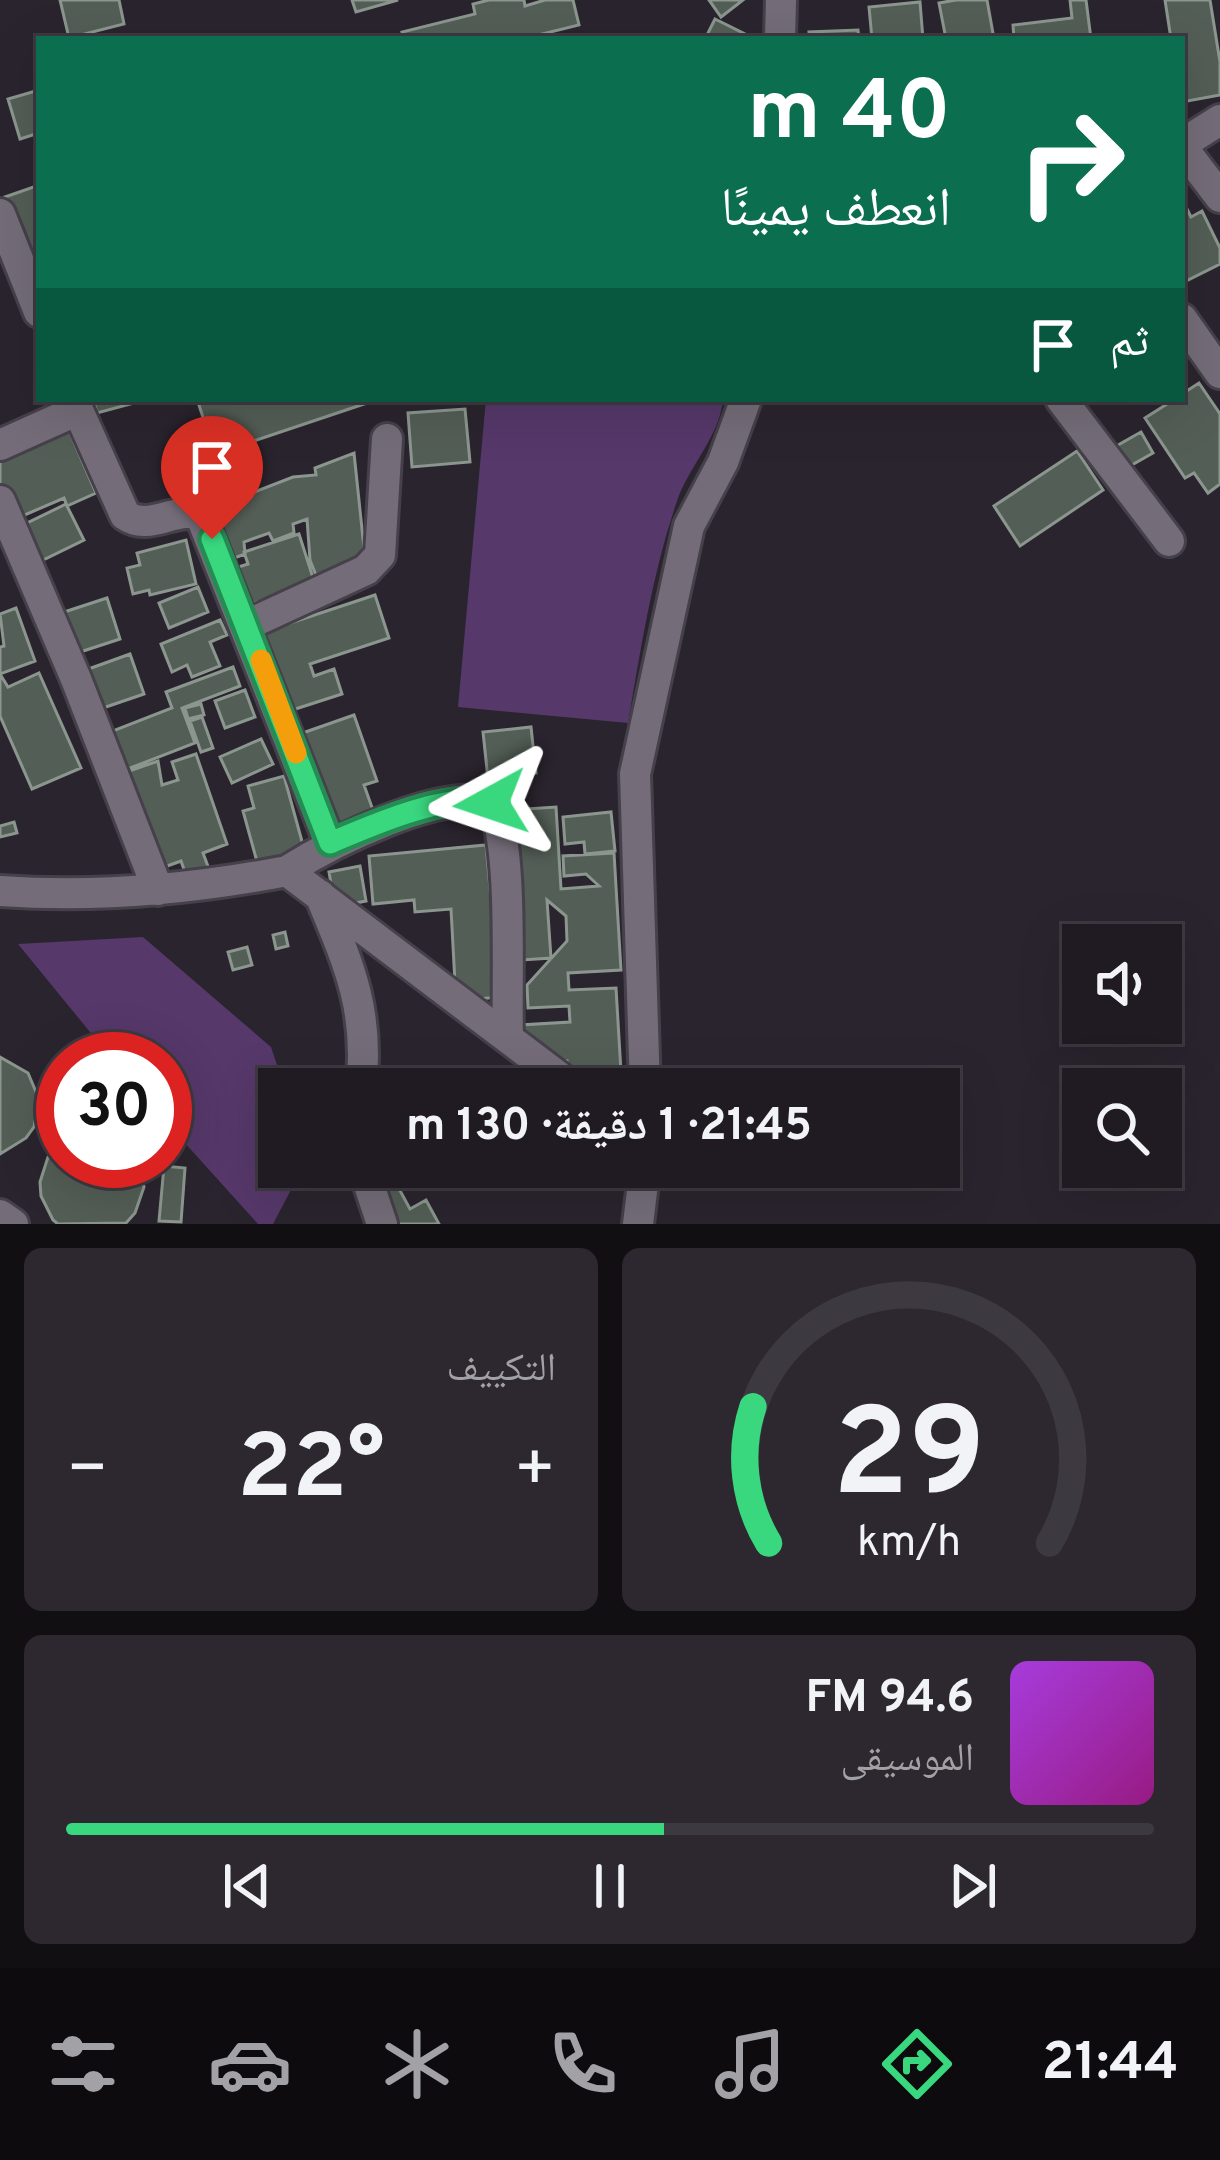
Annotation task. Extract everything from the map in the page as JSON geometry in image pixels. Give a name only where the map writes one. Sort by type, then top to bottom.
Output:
[{"type":"street","points":[[781,36],[787,1]]},
{"type":"street","points":[[1185,144],[1220,120]]},
{"type":"street","points":[[1185,150],[1220,197]]},
{"type":"street","points":[[0,214],[36,305]]},
{"type":"street","points":[[1185,324],[1220,373]]},
{"type":"street","points":[[644,1068],[635,774],[688,526],[723,462],[745,402]]},
{"type":"street","points":[[1063,402],[1169,542]]},
{"type":"street","points":[[0,445],[76,405],[125,515],[142,523],[188,511],[200,514],[330,843]]},
{"type":"street","points":[[247,625],[366,570],[380,555],[386,439]]},
{"type":"street","points":[[0,501],[85,700],[158,890]]},
{"type":"street","points":[[0,891],[56,894],[221,884],[287,872],[330,843],[406,814],[468,801],[491,803],[503,847],[508,1038]]},
{"type":"street","points":[[287,872],[547,1068]]},
{"type":"street","points":[[320,895],[358,988],[364,1068]]},
{"type":"street","points":[[370,1188],[382,1224]]},
{"type":"street","points":[[638,1224],[642,1188]]},
{"type":"street","points":[[0,1215],[13,1224]]},
{"type":"shaded area","points":[[486,402],[723,402],[668,528],[628,723],[458,707]]},
{"type":"shaded area","points":[[143,937],[271,1047],[278,1068],[258,1068],[258,1188],[292,1188],[273,1224],[258,1224],[192,1151],[192,1032],[90,1032],[18,944]]},
{"type":"building","points":[[60,0],[119,0],[124,24],[69,36]]},
{"type":"building","points":[[352,0],[398,0],[356,12]]},
{"type":"building","points":[[524,0],[525,6],[573,0],[579,25],[534,36],[403,36],[402,32],[475,14],[473,4]]},
{"type":"building","points":[[709,0],[743,0],[721,17]]},
{"type":"building","points":[[987,0],[993,36],[945,36],[939,3]]},
{"type":"building","points":[[1070,0],[1086,0],[1091,36],[1014,36],[1013,25],[1072,18]]},
{"type":"building","points":[[1165,0],[1210,0],[1220,95],[1185,101],[1185,36],[1171,36]]},
{"type":"building","points":[[920,2],[923,36],[872,36],[869,7]]},
{"type":"building","points":[[715,19],[747,35],[746,36],[706,36]]},
{"type":"building","points":[[858,30],[859,36],[810,36],[809,32]]},
{"type":"building","points":[[36,91],[36,134],[20,139],[8,99]]},
{"type":"building","points":[[36,186],[36,260],[29,263],[5,197]]},
{"type":"building","points":[[1185,205],[1191,217],[1202,211],[1220,248],[1220,264],[1185,282]]},
{"type":"building","points":[[1199,383],[1220,414],[1220,484],[1208,493],[1194,473],[1185,478],[1145,418],[1170,402],[1185,402],[1185,392]]},
{"type":"building","points":[[94,402],[138,402],[97,413]]},
{"type":"building","points":[[198,402],[370,402],[215,454]]},
{"type":"building","points":[[465,409],[470,462],[412,467],[408,413]]},
{"type":"building","points":[[67,426],[96,493],[67,506],[64,498],[13,520],[0,489],[0,455]]},
{"type":"building","points":[[1141,432],[1153,453],[1123,470],[1111,449]]},
{"type":"building","points":[[1077,451],[1103,490],[1020,546],[994,506]]},
{"type":"building","points":[[354,453],[366,567],[319,583],[310,560],[307,519],[293,524],[294,533],[273,541],[269,533],[244,542],[245,554],[224,562],[205,511],[293,477],[316,475],[315,468]]},
{"type":"building","points":[[66,504],[84,540],[39,562],[21,526]]},
{"type":"building","points":[[299,534],[315,584],[241,607],[229,570],[248,564],[244,552]]},
{"type":"building","points":[[186,540],[196,584],[150,595],[149,590],[133,594],[127,568],[140,565],[137,553]]},
{"type":"building","points":[[198,587],[208,612],[169,628],[159,603]]},
{"type":"building","points":[[375,595],[389,638],[310,664],[314,676],[334,669],[342,694],[283,713],[257,634]]},
{"type":"building","points":[[107,598],[120,639],[71,655],[58,614]]},
{"type":"building","points":[[16,608],[35,661],[0,674],[0,647],[4,646],[0,614]]},
{"type":"building","points":[[220,620],[227,635],[210,642],[220,666],[192,677],[187,665],[172,672],[161,644]]},
{"type":"building","points":[[130,654],[144,694],[97,710],[83,671]]},
{"type":"building","points":[[233,667],[240,686],[182,708],[195,743],[125,770],[110,732],[172,708],[166,692]]},
{"type":"building","points":[[39,673],[81,768],[32,789],[0,716],[0,674],[8,687]]},
{"type":"building","points":[[245,690],[255,717],[225,728],[215,701]]},
{"type":"building","points":[[201,704],[204,715],[188,719],[185,708]]},
{"type":"building","points":[[354,715],[377,781],[364,785],[374,813],[326,830],[294,736]]},
{"type":"building","points":[[202,717],[213,748],[201,752],[190,721]]},
{"type":"building","points":[[531,727],[536,773],[488,779],[483,732]]},
{"type":"building","points":[[261,739],[273,764],[232,783],[220,757]]},
{"type":"building","points":[[196,754],[227,844],[203,853],[209,869],[187,878],[181,861],[159,869],[126,772],[158,761],[162,785],[178,780],[172,762]]},
{"type":"building","points":[[284,776],[306,856],[259,869],[243,811],[254,808],[248,786]]},
{"type":"building","points":[[556,807],[561,889],[599,886],[586,874],[564,876],[563,856],[614,853],[621,970],[568,973],[569,990],[616,988],[621,1068],[544,1063],[521,1042],[520,1025],[570,1022],[569,1006],[528,1008],[527,985],[567,941],[566,916],[547,900],[551,958],[522,960],[512,810]]},
{"type":"building","points":[[611,812],[615,851],[585,854],[584,842],[565,844],[563,817]]},
{"type":"building","points":[[14,822],[17,833],[0,837],[0,826]]},
{"type":"building","points":[[486,845],[500,997],[456,1001],[451,909],[415,912],[414,900],[373,904],[369,856]]},
{"type":"building","points":[[360,866],[366,901],[335,907],[329,872]]},
{"type":"building","points":[[285,932],[288,946],[276,949],[273,935]]},
{"type":"building","points":[[247,947],[252,965],[233,970],[228,952]]},
{"type":"building","points":[[0,1057],[28,1073],[36,1092],[36,1116],[26,1138],[0,1154]]},
{"type":"building","points":[[40,1188],[144,1188],[126,1223],[58,1224]]},
{"type":"building","points":[[162,1188],[184,1188],[181,1222],[159,1221]]},
{"type":"building","points":[[399,1188],[410,1209],[426,1200],[439,1224],[381,1224],[362,1190]]},
{"type":"slow traffic","points":[[261,660],[296,753]]},
{"type":"route","points":[[212,539],[330,843],[406,814],[468,801],[491,803]]}]
